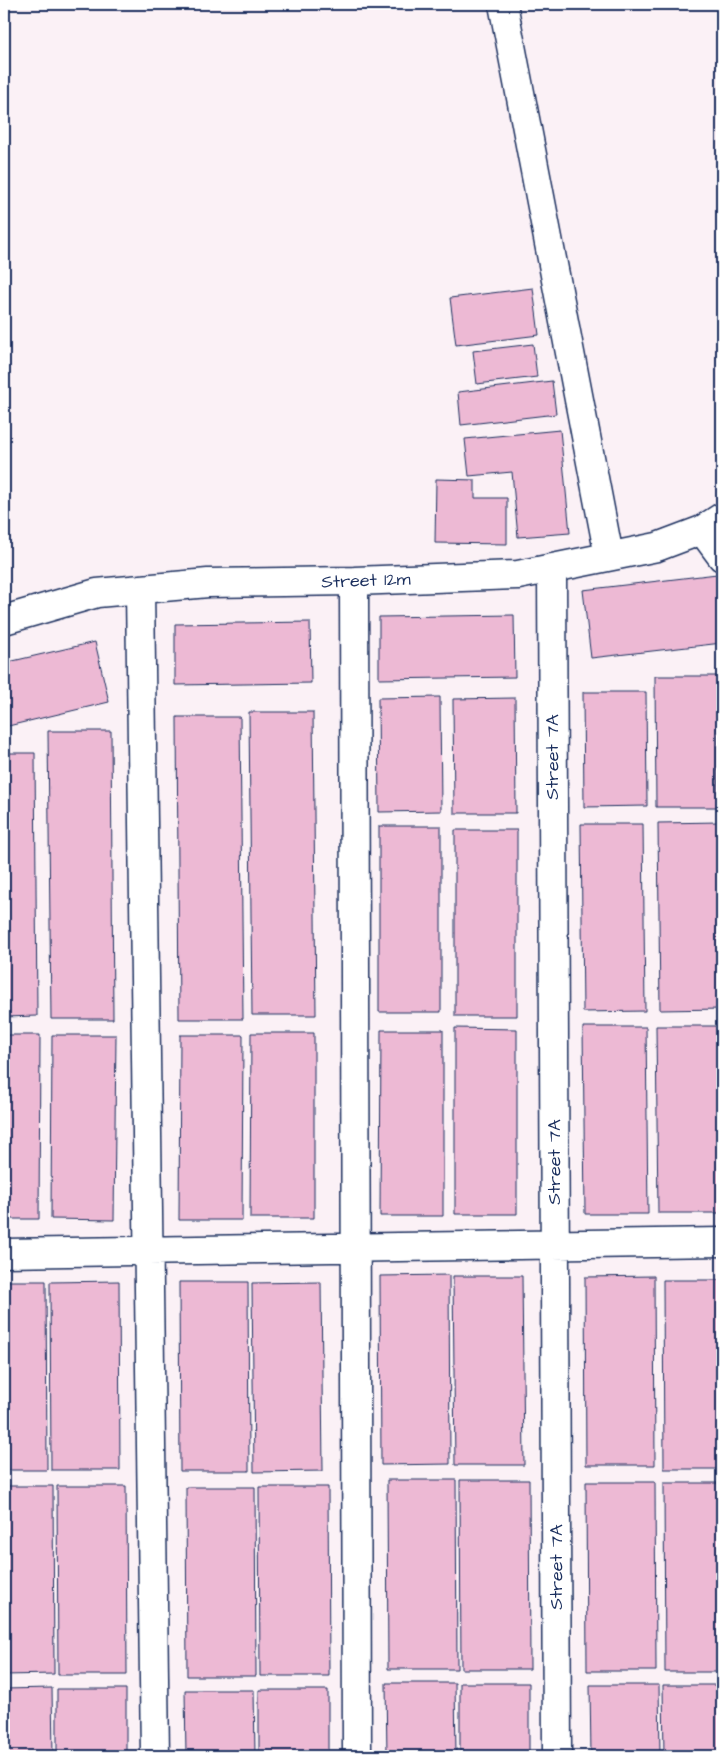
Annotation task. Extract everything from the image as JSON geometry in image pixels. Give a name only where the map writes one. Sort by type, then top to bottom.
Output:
[{"type":"street","points":[[503,4],[609,556]]},
{"type":"street","points":[[712,523],[722,556]]},
{"type":"street","name":"Street 12m","points":[[4,620],[97,593],[208,583],[354,581],[518,575],[657,547],[712,523]]},
{"type":"street","name":"Street 7A","points":[[552,568],[557,1756]]},
{"type":"street","points":[[354,581],[356,1756]]},
{"type":"street","points":[[140,590],[155,1756]]},
{"type":"street","points":[[4,1252],[722,1242]]},
{"type":"building","points":[[533,288],[539,335],[456,345],[450,298]]},
{"type":"building","points":[[533,344],[537,377],[477,384],[473,351]]},
{"type":"building","points":[[552,381],[556,414],[461,425],[458,392]]},
{"type":"building","points":[[560,430],[570,533],[518,537],[512,472],[469,476],[465,439]]},
{"type":"building","points":[[436,479],[475,480],[475,498],[507,498],[507,544],[435,543]]},
{"type":"building","points":[[717,574],[722,619],[722,643],[591,658],[583,590]]},
{"type":"building","points":[[514,615],[515,677],[379,679],[379,617]]},
{"type":"building","points":[[310,622],[311,683],[175,685],[175,624]]},
{"type":"building","points":[[95,642],[109,702],[4,727],[4,663]]},
{"type":"building","points":[[655,676],[717,676],[718,807],[656,807]]},
{"type":"building","points":[[583,692],[646,692],[647,806],[584,807]]},
{"type":"building","points":[[440,697],[441,811],[379,812],[378,698]]},
{"type":"building","points":[[515,698],[516,813],[454,813],[453,699]]},
{"type":"building","points":[[249,712],[313,712],[316,1015],[252,1015]]},
{"type":"building","points":[[177,717],[240,717],[243,1019],[179,1019]]},
{"type":"building","points":[[48,731],[111,731],[113,1019],[51,1019]]},
{"type":"building","points":[[4,753],[35,753],[37,1016],[4,1017]]},
{"type":"building","points":[[721,822],[722,1009],[660,1010],[658,823]]},
{"type":"building","points":[[581,824],[643,824],[645,1011],[583,1012]]},
{"type":"building","points":[[379,826],[441,826],[441,1012],[379,1012]]},
{"type":"building","points":[[455,830],[517,830],[517,1016],[455,1016]]},
{"type":"building","points":[[656,1026],[718,1026],[720,1213],[658,1213]]},
{"type":"building","points":[[583,1027],[646,1027],[648,1214],[585,1214]]},
{"type":"building","points":[[455,1028],[517,1029],[517,1214],[455,1214]]},
{"type":"building","points":[[381,1030],[443,1030],[443,1216],[380,1216]]},
{"type":"building","points":[[251,1033],[314,1033],[314,1218],[250,1218]]},
{"type":"building","points":[[4,1035],[40,1035],[39,1219],[4,1219]]},
{"type":"building","points":[[52,1035],[116,1035],[114,1220],[51,1219]]},
{"type":"building","points":[[180,1035],[243,1035],[242,1220],[179,1220]]},
{"type":"building","points":[[449,1275],[450,1464],[381,1465],[380,1276]]},
{"type":"building","points":[[453,1276],[522,1276],[524,1465],[455,1465]]},
{"type":"building","points":[[654,1276],[655,1465],[586,1465],[585,1277]]},
{"type":"building","points":[[663,1280],[722,1280],[722,1469],[664,1469]]},
{"type":"building","points":[[4,1281],[46,1281],[47,1470],[4,1470]]},
{"type":"building","points":[[119,1281],[120,1470],[51,1470],[50,1282]]},
{"type":"building","points":[[179,1282],[248,1282],[249,1471],[180,1471]]},
{"type":"building","points":[[321,1282],[323,1471],[254,1472],[252,1283]]},
{"type":"building","points":[[387,1480],[456,1480],[457,1669],[388,1669]]},
{"type":"building","points":[[460,1480],[529,1480],[530,1669],[461,1669]]},
{"type":"building","points":[[586,1482],[655,1482],[656,1671],[587,1671]]},
{"type":"building","points":[[664,1483],[722,1483],[722,1672],[665,1672]]},
{"type":"building","points":[[4,1486],[53,1486],[54,1674],[4,1675]]},
{"type":"building","points":[[57,1486],[126,1486],[127,1675],[58,1675]]},
{"type":"building","points":[[186,1487],[255,1487],[256,1676],[187,1676]]},
{"type":"building","points":[[259,1487],[328,1487],[329,1676],[260,1676]]},
{"type":"building","points":[[386,1683],[455,1683],[456,1756],[387,1756]]},
{"type":"building","points":[[460,1683],[529,1683],[529,1756],[460,1756]]},
{"type":"building","points":[[590,1685],[659,1685],[660,1756],[591,1756]]},
{"type":"building","points":[[663,1685],[722,1685],[722,1756],[664,1756]]},
{"type":"building","points":[[52,1688],[53,1756],[4,1756],[4,1689]]},
{"type":"building","points":[[57,1689],[126,1689],[126,1756],[57,1756]]},
{"type":"building","points":[[185,1690],[254,1690],[255,1756],[186,1756]]},
{"type":"building","points":[[259,1690],[328,1690],[328,1756],[259,1756]]}]
